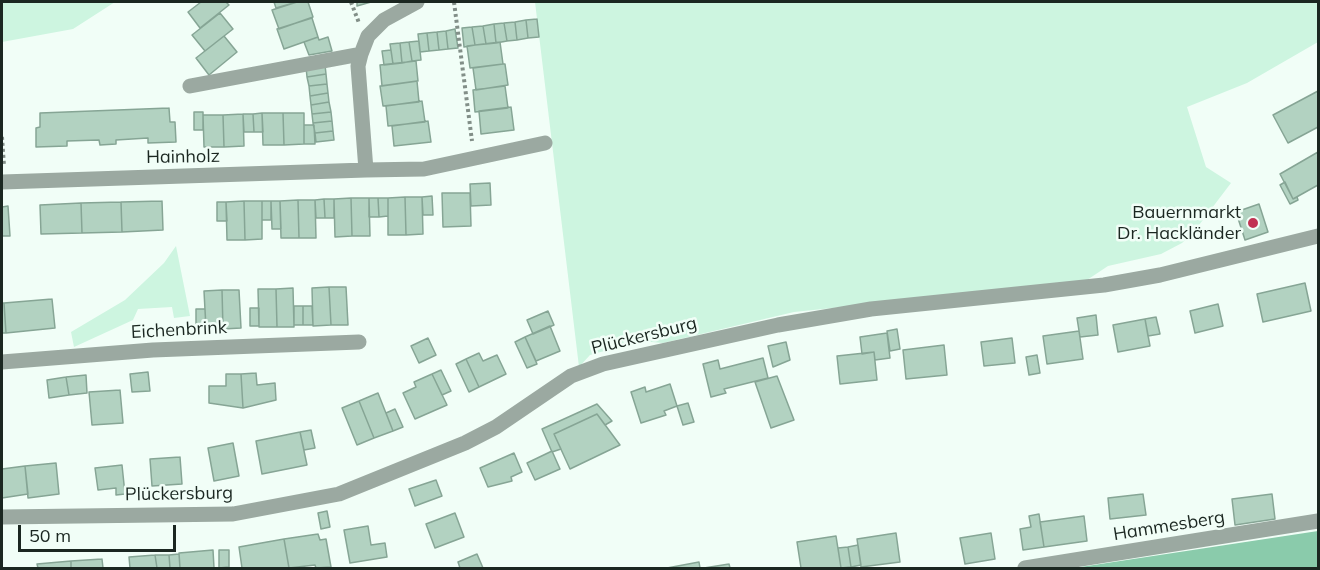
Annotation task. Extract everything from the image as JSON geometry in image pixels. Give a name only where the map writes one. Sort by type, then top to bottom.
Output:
[{"type":"street","points":[[366,170],[358,66],[361,54],[369,36],[384,20],[417,2]]},
{"type":"street","points":[[190,86],[361,54]]},
{"type":"street","name":"Hainholz","points":[[3,182],[424,169],[545,143]]},
{"type":"street","name":"Plückersburg","points":[[2,517],[233,514],[339,494],[465,443],[496,427],[571,376],[603,364],[778,325],[871,309],[1070,289],[1160,275],[1318,236]]},
{"type":"street","name":"Eichenbrink","points":[[2,362],[153,350],[359,342]]},
{"type":"street","name":"Hammesberg","points":[[1025,568],[1318,521]]},
{"type":"path","points":[[351,2],[352,9]]},
{"type":"path","points":[[454,2],[475,159]]},
{"type":"path","points":[[2,137],[3,182]]},
{"type":"green space","points":[[2,2],[115,2],[73,29],[2,42]]},
{"type":"green space","points":[[535,2],[1318,2],[1318,42],[1247,83],[1187,107],[1206,167],[1231,183],[1196,229],[1182,243],[1161,254],[1108,266],[1084,282],[794,312],[663,343],[640,341],[590,355],[579,367]]},
{"type":"green space","points":[[176,246],[190,316],[174,318],[172,307],[138,309],[133,320],[74,347],[71,332],[125,300],[164,263]]},
{"type":"green space","points":[[1318,531],[1318,568],[1074,568]]},
{"type":"building","points":[[201,2],[226,2],[229,5],[200,28],[188,12]]},
{"type":"building","points":[[274,2],[297,2],[276,8]]},
{"type":"building","points":[[297,2],[308,2],[313,17],[279,29],[272,10]]},
{"type":"building","points":[[357,2],[371,2],[357,6]]},
{"type":"building","points":[[220,13],[233,29],[205,51],[192,35]]},
{"type":"building","points":[[312,18],[318,37],[284,49],[277,29]]},
{"type":"building","points":[[537,19],[539,37],[528,38],[526,20]]},
{"type":"building","points":[[526,20],[528,38],[517,40],[515,22]]},
{"type":"building","points":[[515,22],[517,40],[507,41],[504,23]]},
{"type":"building","points":[[504,23],[507,41],[496,43],[494,24]]},
{"type":"building","points":[[494,24],[496,43],[486,44],[483,26]]},
{"type":"building","points":[[483,26],[486,44],[475,45],[472,27]]},
{"type":"building","points":[[472,27],[475,45],[464,47],[462,28]]},
{"type":"building","points":[[455,29],[458,48],[448,49],[446,31]]},
{"type":"building","points":[[446,31],[448,49],[439,50],[437,32]]},
{"type":"building","points":[[437,32],[439,50],[429,51],[427,33]]},
{"type":"building","points":[[427,33],[429,51],[420,52],[418,34]]},
{"type":"building","points":[[224,36],[237,52],[209,75],[196,58]]},
{"type":"building","points":[[318,37],[319,40],[328,37],[332,51],[309,55],[304,42]]},
{"type":"building","points":[[419,41],[421,60],[412,61],[409,42]]},
{"type":"building","points":[[409,42],[412,61],[402,63],[400,43]]},
{"type":"building","points":[[500,42],[503,64],[470,68],[467,46]]},
{"type":"building","points":[[400,43],[402,63],[393,64],[390,44]]},
{"type":"building","points":[[391,50],[393,64],[384,65],[382,51]]},
{"type":"building","points":[[416,61],[418,81],[382,86],[380,65]]},
{"type":"building","points":[[505,64],[508,85],[476,90],[473,68]]},
{"type":"building","points":[[325,65],[326,74],[307,77],[306,67]]},
{"type":"building","points":[[326,74],[327,84],[309,86],[307,77]]},
{"type":"building","points":[[417,81],[419,102],[383,106],[380,86]]},
{"type":"building","points":[[327,84],[328,93],[310,96],[309,86]]},
{"type":"building","points":[[505,86],[508,108],[475,112],[473,90]]},
{"type":"building","points":[[1318,91],[1318,127],[1288,143],[1273,115]]},
{"type":"building","points":[[328,93],[329,102],[311,105],[310,96]]},
{"type":"building","points":[[422,101],[425,122],[388,126],[386,106]]},
{"type":"building","points":[[329,102],[331,112],[312,114],[311,105]]},
{"type":"building","points":[[511,107],[514,130],[481,134],[479,111]]},
{"type":"building","points":[[169,108],[170,122],[175,122],[176,142],[148,143],[148,138],[116,140],[116,144],[100,145],[99,140],[67,141],[67,146],[36,147],[36,128],[40,127],[40,113]]},
{"type":"building","points":[[194,112],[203,112],[203,130],[194,130]]},
{"type":"building","points":[[331,112],[332,121],[313,123],[312,114]]},
{"type":"building","points":[[262,113],[283,113],[284,145],[263,145]]},
{"type":"building","points":[[262,113],[263,132],[254,132],[253,114]]},
{"type":"building","points":[[283,113],[304,113],[304,144],[284,145]]},
{"type":"building","points":[[243,114],[244,146],[224,147],[223,115]]},
{"type":"building","points":[[243,114],[253,114],[254,132],[244,132]]},
{"type":"building","points":[[203,115],[223,115],[224,147],[204,147]]},
{"type":"building","points":[[332,121],[333,131],[315,133],[313,123]]},
{"type":"building","points":[[428,121],[431,142],[394,146],[392,126]]},
{"type":"building","points":[[304,125],[314,125],[315,144],[304,144]]},
{"type":"building","points":[[333,131],[334,140],[316,142],[315,133]]},
{"type":"building","points":[[1318,152],[1318,185],[1293,199],[1280,174]]},
{"type":"building","points":[[1285,182],[1293,199],[1297,197],[1298,200],[1290,204],[1280,185]]},
{"type":"building","points":[[490,183],[491,205],[471,206],[470,184]]},
{"type":"building","points":[[442,193],[470,193],[471,226],[443,227]]},
{"type":"building","points":[[432,196],[433,215],[423,215],[422,197]]},
{"type":"building","points":[[405,197],[406,235],[388,235],[388,198]]},
{"type":"building","points":[[405,197],[422,197],[423,234],[406,235]]},
{"type":"building","points":[[351,198],[352,236],[335,237],[334,199]]},
{"type":"building","points":[[351,198],[369,198],[370,236],[352,236]]},
{"type":"building","points":[[369,198],[378,198],[379,217],[369,217]]},
{"type":"building","points":[[378,198],[388,198],[388,216],[379,217]]},
{"type":"building","points":[[324,199],[334,199],[334,218],[325,218]]},
{"type":"building","points":[[324,199],[325,218],[316,218],[315,200]]},
{"type":"building","points":[[298,200],[299,238],[281,238],[280,201]]},
{"type":"building","points":[[298,200],[315,200],[316,238],[299,238]]},
{"type":"building","points":[[162,201],[163,230],[122,232],[121,202]]},
{"type":"building","points":[[244,201],[245,240],[227,240],[226,202]]},
{"type":"building","points":[[244,201],[262,201],[262,239],[245,240]]},
{"type":"building","points":[[262,201],[271,201],[271,220],[262,220]]},
{"type":"building","points":[[271,201],[280,201],[281,229],[272,229]]},
{"type":"building","points":[[121,202],[122,232],[82,233],[81,203]]},
{"type":"building","points":[[217,202],[226,202],[227,221],[217,221]]},
{"type":"building","points":[[81,203],[82,233],[41,234],[40,205]]},
{"type":"building","points":[[1259,204],[1268,232],[1245,240],[1236,212]]},
{"type":"building","points":[[8,206],[10,236],[2,236],[2,207]]},
{"type":"building","points":[[1305,283],[1311,311],[1263,322],[1257,294]]},
{"type":"building","points":[[329,287],[331,325],[313,326],[312,288]]},
{"type":"building","points":[[329,287],[346,287],[348,325],[331,325]]},
{"type":"building","points":[[293,288],[294,327],[277,327],[276,289]]},
{"type":"building","points":[[258,289],[276,289],[277,327],[259,327]]},
{"type":"building","points":[[222,290],[223,329],[206,329],[204,291]]},
{"type":"building","points":[[222,290],[239,290],[241,328],[223,329]]},
{"type":"building","points":[[52,299],[55,328],[6,333],[4,303]]},
{"type":"building","points":[[2,303],[4,303],[6,333],[2,333]]},
{"type":"building","points":[[1218,304],[1223,326],[1195,333],[1190,311]]},
{"type":"building","points":[[294,306],[303,306],[303,325],[294,325]]},
{"type":"building","points":[[303,306],[312,306],[313,325],[303,325]]},
{"type":"building","points":[[250,308],[259,308],[259,326],[250,326]]},
{"type":"building","points":[[196,309],[205,309],[206,328],[196,328]]},
{"type":"building","points":[[548,311],[554,325],[533,334],[527,320]]},
{"type":"building","points":[[1096,315],[1098,335],[1080,337],[1077,318]]},
{"type":"building","points":[[1156,317],[1160,334],[1148,336],[1145,319]]},
{"type":"building","points":[[1145,319],[1150,346],[1118,352],[1113,325]]},
{"type":"building","points":[[550,326],[560,351],[536,361],[525,337]]},
{"type":"building","points":[[897,329],[900,349],[890,351],[887,331]]},
{"type":"building","points":[[1079,331],[1083,359],[1047,364],[1043,336]]},
{"type":"building","points":[[887,333],[890,358],[875,360],[874,352],[862,354],[860,337]]},
{"type":"building","points":[[525,337],[537,364],[527,368],[515,342]]},
{"type":"building","points":[[428,338],[436,355],[419,363],[411,346]]},
{"type":"building","points":[[1012,338],[1015,363],[984,366],[981,342]]},
{"type":"building","points":[[786,342],[790,360],[773,367],[768,346]]},
{"type":"building","points":[[944,345],[947,375],[906,379],[903,350]]},
{"type":"building","points":[[874,352],[877,380],[840,384],[837,356]]},
{"type":"building","points":[[479,353],[483,361],[497,355],[506,374],[479,387],[466,359]]},
{"type":"building","points":[[1037,355],[1040,373],[1029,375],[1026,357]]},
{"type":"building","points":[[763,358],[768,378],[724,389],[726,393],[711,397],[703,364],[718,360],[720,369]]},
{"type":"building","points":[[466,359],[479,387],[469,392],[456,364]]},
{"type":"building","points":[[441,370],[451,391],[442,395],[432,374]]},
{"type":"building","points":[[148,372],[150,391],[132,392],[130,374]]},
{"type":"building","points":[[256,373],[257,385],[275,383],[276,400],[243,408],[241,374]]},
{"type":"building","points":[[226,374],[241,374],[243,408],[209,403],[209,386],[226,386]]},
{"type":"building","points":[[432,374],[447,405],[415,419],[403,393],[416,387],[414,382]]},
{"type":"building","points":[[86,375],[87,393],[69,395],[66,377]]},
{"type":"building","points":[[777,376],[794,420],[771,428],[755,382]]},
{"type":"building","points":[[66,377],[69,395],[49,398],[47,380]]},
{"type":"building","points":[[670,384],[677,406],[664,411],[666,415],[641,423],[631,392],[645,387],[646,392]]},
{"type":"building","points":[[120,390],[123,423],[92,425],[89,392]]},
{"type":"building","points":[[378,393],[393,431],[374,438],[359,401]]},
{"type":"building","points":[[359,401],[374,438],[357,445],[342,408]]},
{"type":"building","points":[[688,403],[694,422],[683,425],[677,406]]},
{"type":"building","points":[[597,404],[612,421],[605,425],[597,414],[554,434],[561,449],[552,452],[542,429]]},
{"type":"building","points":[[395,409],[403,427],[393,431],[386,413]]},
{"type":"building","points":[[597,414],[620,445],[570,469],[554,434]]},
{"type":"building","points":[[311,430],[315,448],[304,450],[300,432]]},
{"type":"building","points":[[300,432],[307,465],[262,474],[256,441]]},
{"type":"building","points":[[233,443],[239,476],[214,481],[208,448]]},
{"type":"building","points":[[552,451],[560,469],[535,480],[527,463]]},
{"type":"building","points":[[514,453],[522,472],[511,477],[512,481],[488,487],[480,468]]},
{"type":"building","points":[[180,457],[182,484],[152,486],[150,459]]},
{"type":"building","points":[[56,463],[59,494],[28,498],[25,466]]},
{"type":"building","points":[[122,465],[125,494],[116,495],[116,488],[98,490],[95,468]]},
{"type":"building","points":[[25,466],[28,494],[2,498],[2,469]]},
{"type":"building","points":[[436,480],[442,496],[415,506],[409,489]]},
{"type":"building","points":[[1143,494],[1146,515],[1110,519],[1108,498]]},
{"type":"building","points":[[1272,494],[1275,519],[1235,525],[1232,499]]},
{"type":"building","points":[[327,511],[330,527],[321,529],[318,513]]},
{"type":"building","points":[[455,513],[464,537],[435,548],[426,524]]},
{"type":"building","points":[[1039,514],[1044,547],[1023,550],[1020,529],[1031,527],[1029,516]]},
{"type":"building","points":[[1084,516],[1087,541],[1044,547],[1040,522]]},
{"type":"building","points":[[368,526],[371,545],[385,543],[387,557],[350,563],[344,530]]},
{"type":"building","points":[[896,533],[900,562],[861,567],[857,539]]},
{"type":"building","points":[[991,533],[995,559],[965,564],[960,538]]},
{"type":"building","points":[[318,534],[320,540],[326,539],[331,567],[316,568],[315,565],[289,568],[284,539]]},
{"type":"building","points":[[836,536],[841,568],[801,568],[797,542]]},
{"type":"building","points":[[284,539],[289,568],[242,568],[239,547]]},
{"type":"building","points":[[858,545],[861,565],[851,567],[848,547]]},
{"type":"building","points":[[848,547],[851,567],[841,568],[838,548]]},
{"type":"building","points":[[213,550],[214,568],[180,568],[179,553]]},
{"type":"building","points":[[219,550],[229,550],[229,567],[219,568]]},
{"type":"building","points":[[179,554],[180,568],[170,568],[169,555]]},
{"type":"building","points":[[477,554],[483,568],[460,568],[458,562]]},
{"type":"building","points":[[155,555],[169,555],[170,568],[157,568]]},
{"type":"building","points":[[155,555],[157,568],[130,568],[129,557]]},
{"type":"building","points":[[102,559],[103,568],[71,568],[71,561]]},
{"type":"building","points":[[71,561],[71,568],[38,568],[37,564]]},
{"type":"building","points":[[699,562],[700,568],[667,568]]},
{"type":"building","points":[[729,564],[730,568],[704,568]]},
{"type":"place","name":"Bauernmarkt Dr. Hackländer","points":[[1253,223]]}]
